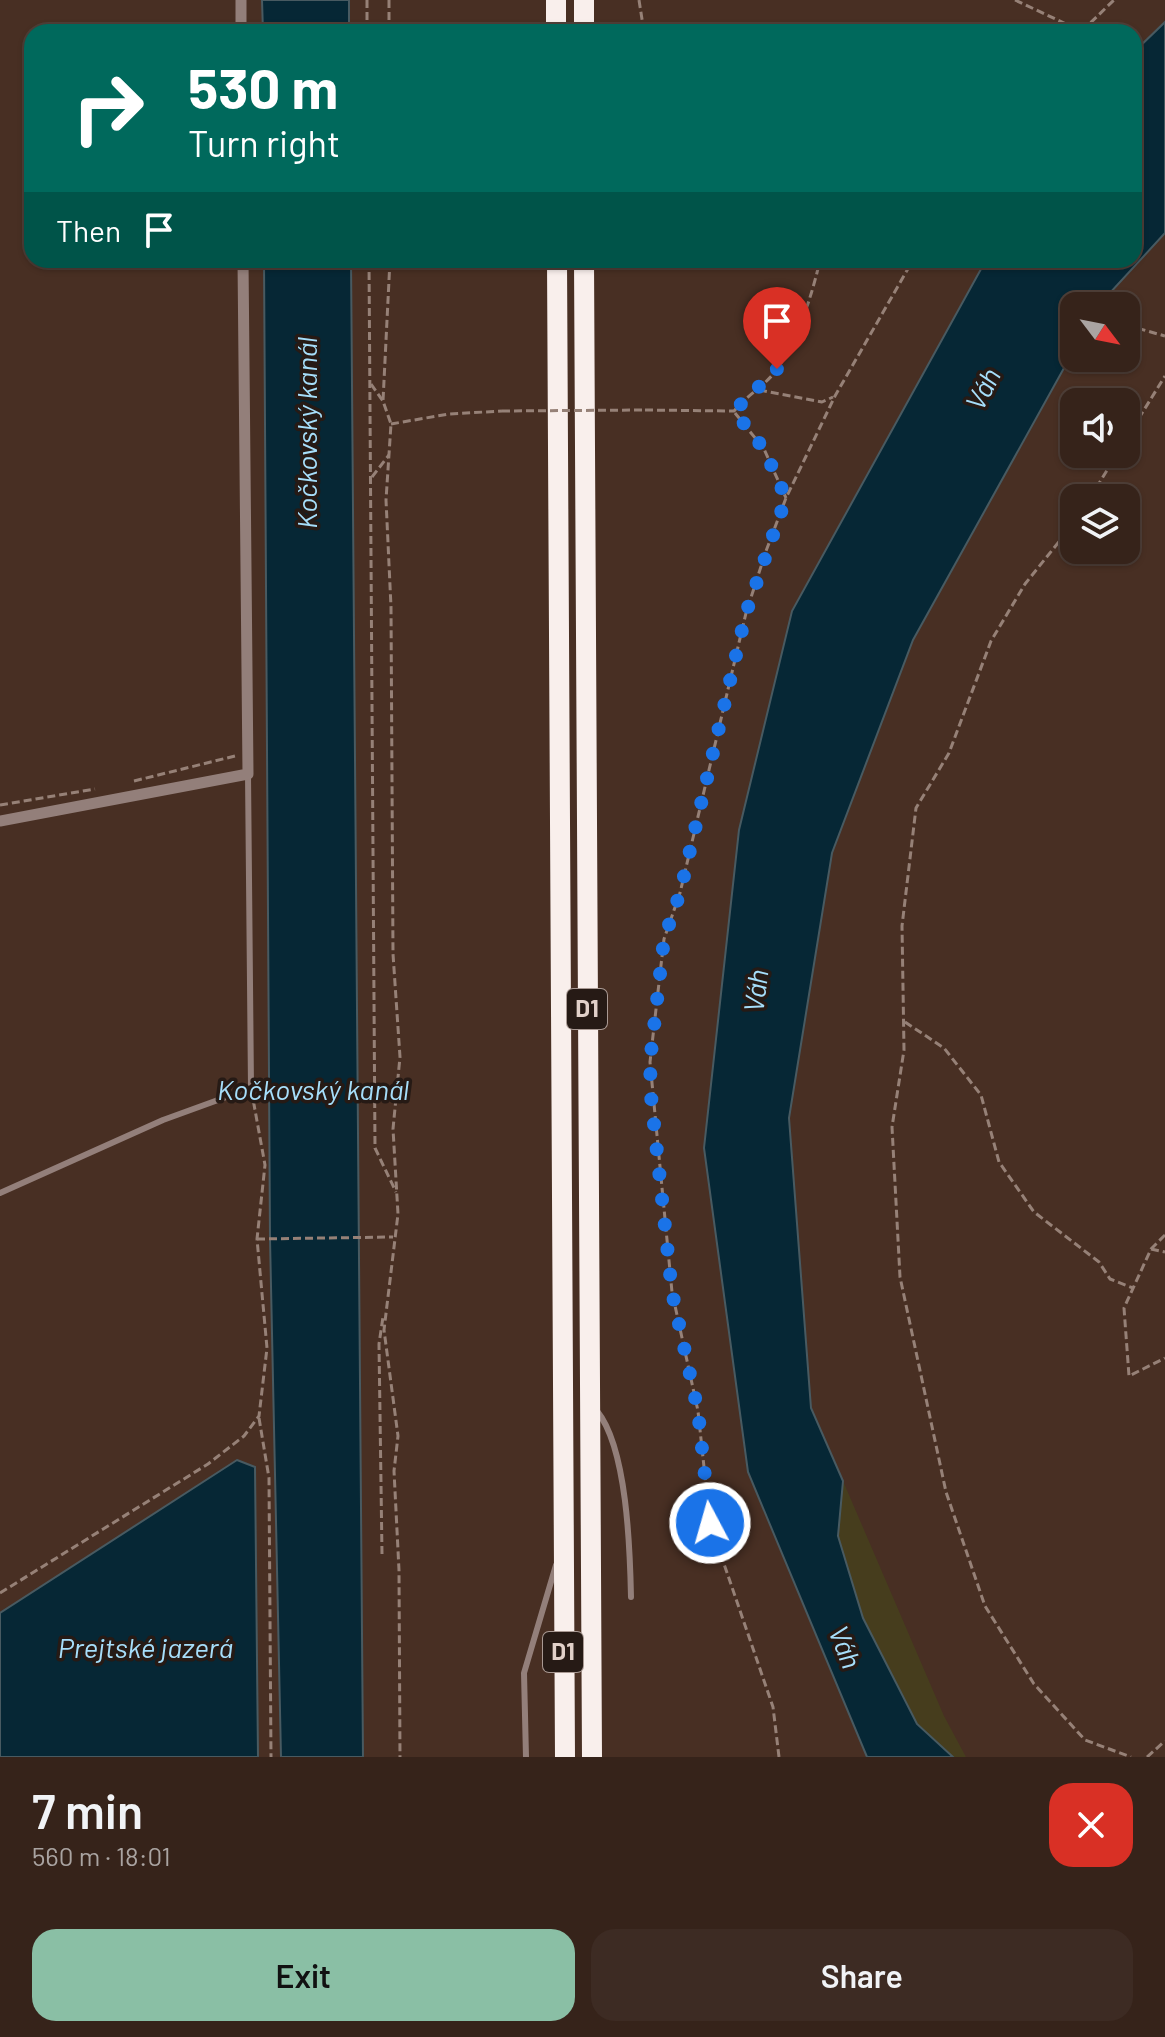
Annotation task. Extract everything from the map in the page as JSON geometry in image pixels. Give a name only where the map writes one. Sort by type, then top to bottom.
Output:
[{"type":"highway","points":[[556,0],[556,24]]},
{"type":"highway","points":[[584,0],[584,24]]},
{"type":"highway","name":"D1","points":[[557,268],[565,1757]]},
{"type":"highway","name":"D1","points":[[584,268],[592,1757]]},
{"type":"street","points":[[241,0],[241,24]]},
{"type":"street","points":[[0,821],[248,774],[243,268]]},
{"type":"lane","points":[[0,1193],[163,1120],[251,1088],[248,774]]},
{"type":"lane","points":[[588,1399],[609,1425],[630,1540],[631,1597]]},
{"type":"lane","points":[[526,1757],[524,1673],[562,1546]]},
{"type":"path","points":[[367,0],[367,24]]},
{"type":"path","points":[[389,0],[389,24]]},
{"type":"path","points":[[639,0],[643,24]]},
{"type":"path","points":[[1015,0],[1064,24]]},
{"type":"path","points":[[1089,24],[1114,0]]},
{"type":"path","points":[[369,268],[375,1148],[397,1194]]},
{"type":"path","points":[[383,401],[390,268]]},
{"type":"path","points":[[734,411],[743,400],[759,390],[786,352],[818,268]]},
{"type":"path","points":[[779,1757],[773,1707],[710,1523],[698,1411],[672,1292],[650,1062],[664,939],[680,893],[746,613],[786,498],[835,396],[908,268]]},
{"type":"path","points":[[1140,329],[1165,336]]},
{"type":"path","points":[[1140,416],[1165,376]]},
{"type":"path","points":[[369,382],[383,401],[391,424],[386,500],[391,607],[393,954],[400,1057],[393,1121],[397,1194],[379,1344],[382,1554]]},
{"type":"path","points":[[759,390],[822,402],[835,396]]},
{"type":"path","points":[[391,424],[449,414],[502,411],[734,411]]},
{"type":"path","points":[[734,411],[764,449],[786,498]]},
{"type":"path","points":[[371,478],[389,455]]},
{"type":"path","points":[[1060,540],[1025,584],[991,641],[949,753],[916,808],[902,926],[904,1050],[892,1127],[900,1277],[946,1492],[985,1606],[1034,1684],[1085,1740],[1131,1757]]},
{"type":"path","points":[[133,781],[247,753]]},
{"type":"path","points":[[0,805],[105,787]]},
{"type":"path","points":[[903,1021],[944,1048],[981,1095],[999,1162],[1034,1212],[1099,1262],[1110,1279],[1133,1288]]},
{"type":"path","points":[[251,1088],[265,1165],[257,1239],[267,1328],[267,1370],[259,1416],[269,1478],[271,1757]]},
{"type":"path","points":[[1165,1235],[1151,1249],[1124,1308],[1129,1376],[1165,1358]]},
{"type":"path","points":[[257,1239],[393,1237]]},
{"type":"path","points":[[1151,1249],[1165,1252]]},
{"type":"path","points":[[385,1309],[384,1330],[398,1436],[394,1471],[399,1570],[400,1757]]},
{"type":"path","points":[[0,1593],[208,1464],[244,1436],[259,1416]]},
{"type":"path","points":[[1147,1757],[1165,1741]]},
{"type":"sand","points":[[843,1481],[944,1716],[966,1757],[953,1757],[917,1724],[863,1618],[838,1536]]},
{"type":"water","points":[[262,0],[349,0],[349,24],[263,24]]},
{"type":"water","points":[[1165,22],[1165,233],[1142,258],[1142,44]]},
{"type":"water","name":"Kočkovský kanál","points":[[264,268],[351,268],[363,1757],[281,1757],[270,1239]]},
{"type":"water","name":"Váh","points":[[982,268],[1133,268],[1111,292],[1060,292],[1062,372],[913,640],[832,853],[789,1118],[811,1408],[843,1481],[838,1536],[863,1618],[917,1724],[953,1757],[867,1757],[748,1472],[704,1148],[739,830],[792,611]]},
{"type":"water","name":"Prejtské jazerá","points":[[237,1460],[255,1467],[258,1757],[0,1757],[0,1613]]},
{"type":"route","points":[[710,1523],[698,1411],[672,1292],[650,1062],[664,939],[680,893],[746,613],[786,498],[764,449],[734,411],[743,400],[759,390],[777,369]]}]
